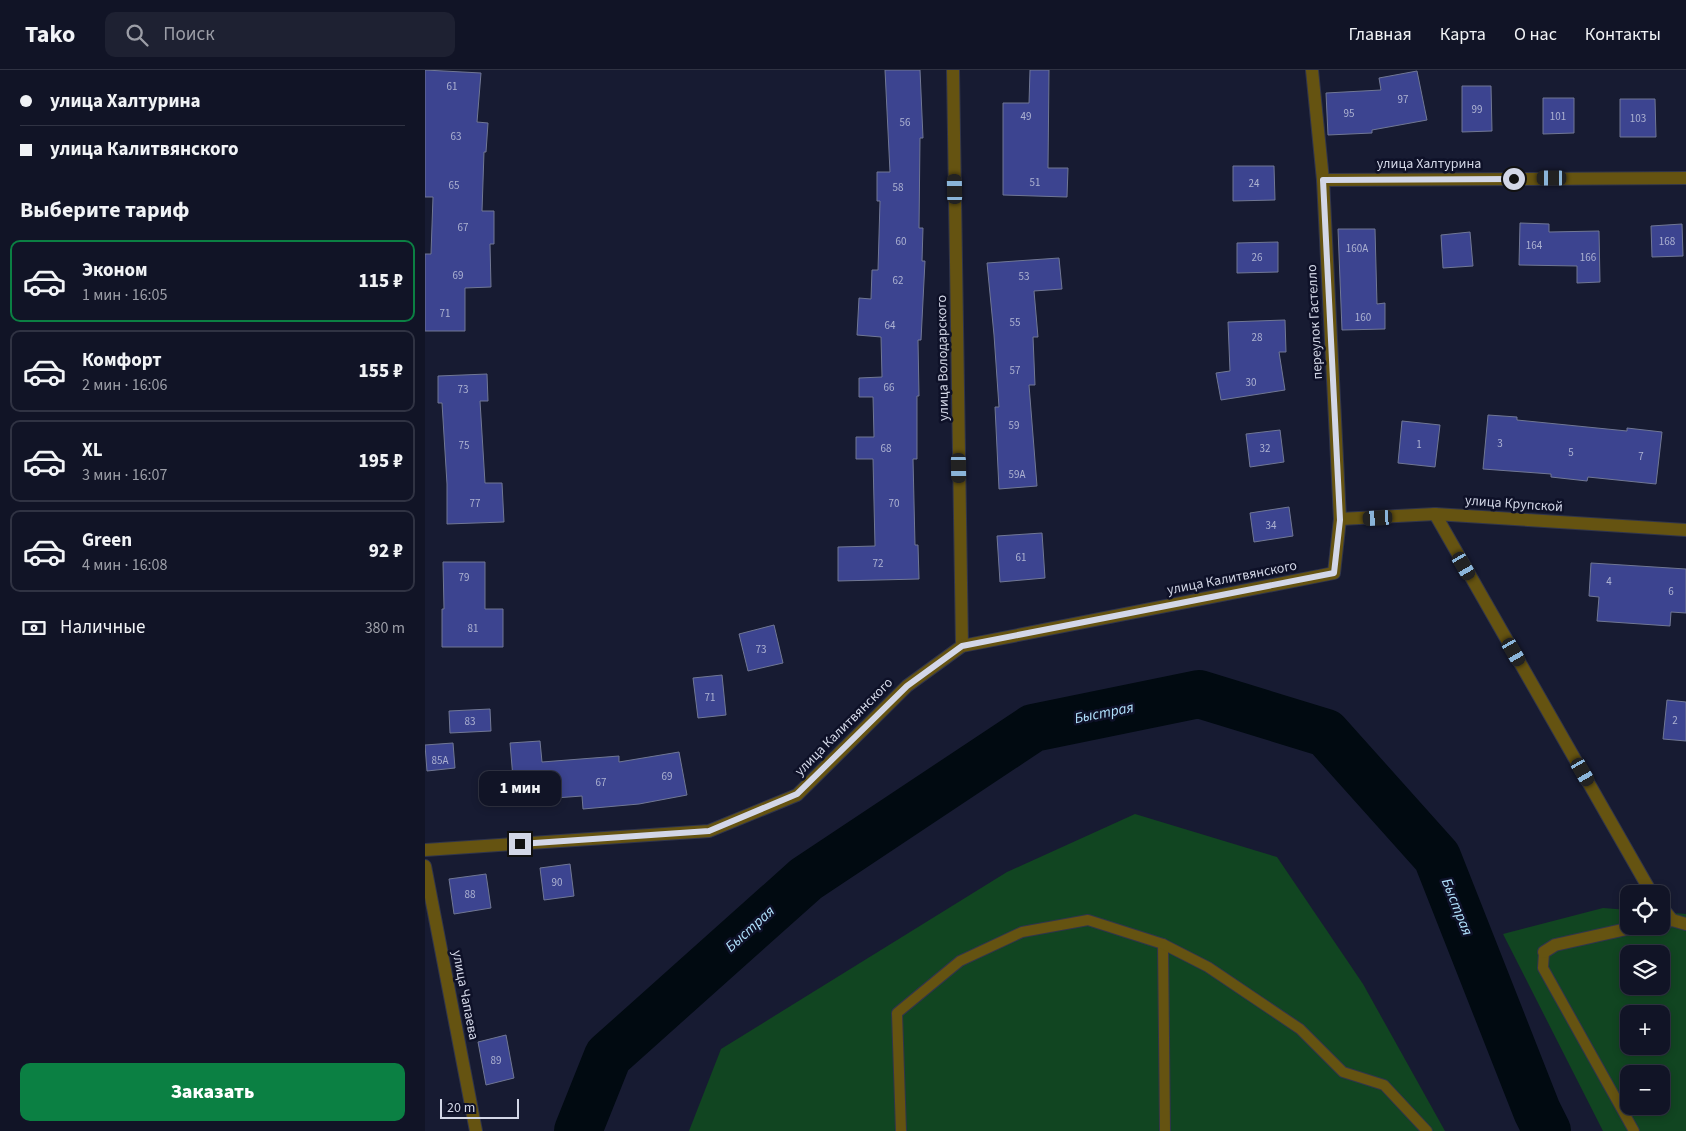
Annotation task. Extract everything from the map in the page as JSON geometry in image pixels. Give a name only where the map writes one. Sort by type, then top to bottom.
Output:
[{"type":"street","name":"улица Володарского","points":[[953,70],[962,646]]},
{"type":"street","name":"переулок Гастелло","points":[[1312,70],[1323,180],[1340,520],[1334,573]]},
{"type":"street","name":"улица Халтурина","points":[[1323,180],[1686,178]]},
{"type":"street","name":"улица Крупской","points":[[1340,520],[1435,514],[1686,530]]},
{"type":"street","points":[[1435,514],[1647,885]]},
{"type":"street","name":"улица Калитвянского","points":[[425,850],[709,831],[797,794],[907,686],[962,646],[1334,573]]},
{"type":"street","name":"улица Чапаева","points":[[425,866],[476,1131]]},
{"type":"street","points":[[1670,922],[1686,924]]},
{"type":"street","points":[[1544,952],[1555,945],[1620,931]]},
{"type":"lane","points":[[901,1131],[897,1013],[960,961],[1022,932],[1088,920],[1163,944],[1208,967],[1300,1029],[1343,1072],[1384,1085],[1427,1131]]},
{"type":"lane","points":[[1163,944],[1165,1131]]},
{"type":"lane","points":[[1544,952],[1543,968],[1634,1131]]},
{"type":"green space","points":[[1135,814],[1277,857],[1363,984],[1445,1131],[689,1131],[721,1049],[1007,872]]},
{"type":"green space","points":[[1603,908],[1620,909],[1620,935],[1670,935],[1670,913],[1686,914],[1686,1131],[1603,1131],[1503,934]]},
{"type":"building","points":[[425,70],[481,73],[477,122],[488,123],[486,152],[484,152],[482,211],[494,211],[494,244],[490,244],[491,287],[465,288],[465,331],[425,331],[425,254],[431,254],[433,197],[425,197]]},
{"type":"building","points":[[885,70],[920,70],[923,138],[920,138],[919,228],[923,228],[922,261],[925,261],[921,340],[918,340],[917,459],[913,459],[915,545],[918,545],[919,579],[838,581],[838,547],[875,546],[873,459],[856,459],[856,437],[874,437],[873,397],[859,397],[859,378],[882,377],[881,337],[857,335],[859,298],[871,299],[872,270],[878,270],[880,201],[877,201],[877,172],[890,172]]},
{"type":"building","points":[[1030,70],[1049,70],[1048,168],[1068,168],[1067,197],[1003,195],[1003,103],[1029,103]]},
{"type":"building","points":[[1417,71],[1427,120],[1372,130],[1372,133],[1328,135],[1326,93],[1381,90],[1379,78]]},
{"type":"building","points":[[1462,86],[1491,86],[1492,131],[1462,132]]},
{"type":"building","points":[[1543,98],[1574,98],[1574,133],[1543,134]]},
{"type":"building","points":[[1620,99],[1655,99],[1656,137],[1620,137]]},
{"type":"building","points":[[1233,166],[1274,166],[1275,200],[1233,201]]},
{"type":"building","points":[[1520,223],[1549,224],[1549,232],[1599,231],[1600,282],[1577,283],[1577,266],[1519,265]]},
{"type":"building","points":[[1682,224],[1683,256],[1652,257],[1651,226]]},
{"type":"building","points":[[1338,229],[1375,229],[1377,304],[1385,303],[1385,329],[1342,330]]},
{"type":"building","points":[[1470,232],[1473,266],[1443,268],[1441,235]]},
{"type":"building","points":[[1278,242],[1278,272],[1237,273],[1237,243]]},
{"type":"building","points":[[1059,258],[1062,289],[1034,291],[1038,337],[1033,337],[1035,385],[1029,385],[1037,486],[999,489],[995,407],[999,407],[987,263]]},
{"type":"building","points":[[1285,320],[1286,352],[1279,352],[1285,390],[1221,400],[1216,373],[1230,371],[1228,322]]},
{"type":"building","points":[[487,374],[488,401],[480,401],[485,483],[502,483],[504,522],[447,524],[447,484],[442,403],[438,403],[438,376]]},
{"type":"building","points":[[1488,415],[1517,417],[1517,420],[1627,431],[1627,428],[1662,432],[1656,484],[1588,477],[1587,481],[1551,477],[1551,474],[1483,469]]},
{"type":"building","points":[[1402,421],[1440,425],[1435,467],[1398,463]]},
{"type":"building","points":[[1280,430],[1284,462],[1250,467],[1246,434]]},
{"type":"building","points":[[1289,507],[1293,536],[1254,542],[1250,513]]},
{"type":"building","points":[[1042,533],[1045,578],[1000,582],[997,536]]},
{"type":"building","points":[[443,562],[485,562],[485,609],[503,609],[503,647],[442,647],[442,609],[444,609]]},
{"type":"building","points":[[1591,563],[1686,569],[1686,613],[1671,612],[1670,626],[1597,621],[1599,597],[1589,596]]},
{"type":"building","points":[[774,625],[783,663],[748,671],[739,634]]},
{"type":"building","points":[[722,675],[726,715],[698,718],[693,678]]},
{"type":"building","points":[[1667,700],[1686,702],[1686,741],[1663,739]]},
{"type":"building","points":[[490,709],[491,731],[450,733],[449,711]]},
{"type":"building","points":[[540,741],[542,762],[619,756],[619,762],[679,752],[687,795],[639,804],[583,809],[582,796],[515,801],[510,743]]},
{"type":"building","points":[[453,743],[455,768],[427,771],[425,745]]},
{"type":"building","points":[[570,864],[574,896],[544,900],[540,868]]},
{"type":"building","points":[[486,874],[491,908],[454,914],[449,879]]},
{"type":"building","points":[[506,1035],[514,1078],[486,1085],[478,1042]]},
{"type":"waterway","name":"Быстрая","points":[[578,1131],[608,1056],[806,879],[1033,728],[1199,694],[1326,733],[1437,857],[1537,1111],[1547,1131]]},
{"type":"route","points":[[520,844],[709,831],[797,794],[907,686],[962,646],[1334,573],[1340,520],[1323,180],[1514,179]]}]
